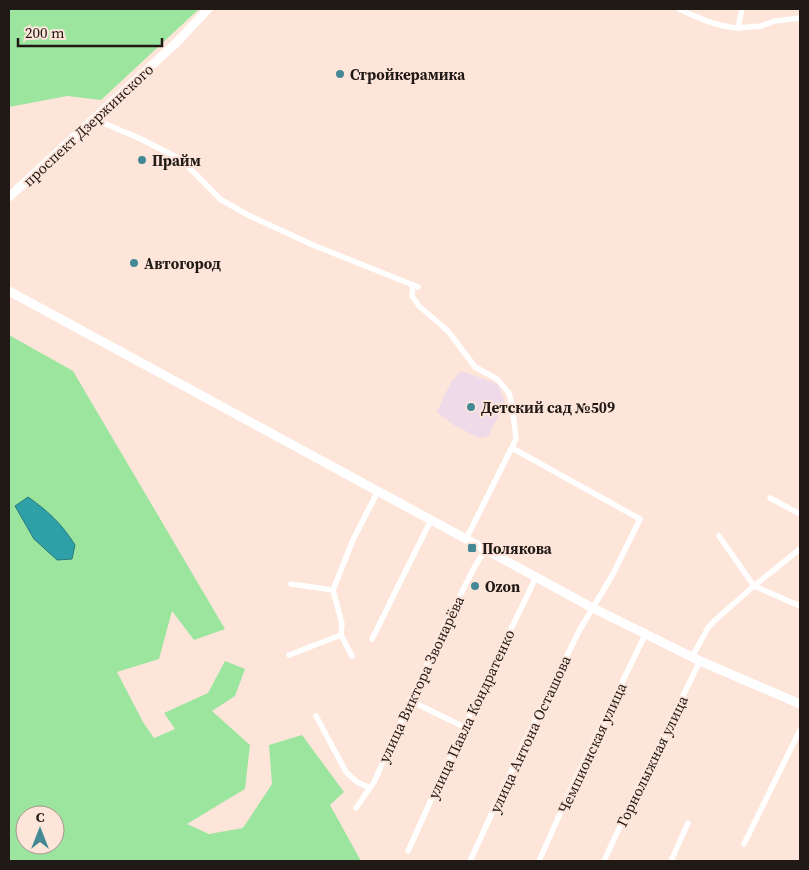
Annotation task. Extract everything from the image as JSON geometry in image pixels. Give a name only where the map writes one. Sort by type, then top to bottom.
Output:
[{"type":"street","name":"проспект Дзержинского","points":[[9,197],[177,42],[208,9]]},
{"type":"street","points":[[679,9],[730,28],[762,26],[776,21],[800,18]]},
{"type":"street","points":[[738,28],[742,9]]},
{"type":"street","points":[[94,119],[141,138],[182,160],[220,199],[246,214],[330,252],[415,286],[412,296],[419,306],[448,331],[475,367],[496,379],[509,393],[512,405],[516,439],[466,539]]},
{"type":"street","points":[[9,291],[593,608],[696,659],[800,704]]},
{"type":"street","name":"улица Антона Осташова","points":[[470,861],[579,631],[613,574],[640,519],[512,448]]},
{"type":"street","points":[[352,656],[341,635],[342,624],[332,590],[353,540],[378,491]]},
{"type":"street","points":[[770,498],[800,514]]},
{"type":"street","points":[[372,639],[431,520]]},
{"type":"street","points":[[719,536],[754,586],[800,606]]},
{"type":"street","name":"Горнолыжная улица","points":[[604,861],[696,659],[708,628],[714,620],[800,549]]},
{"type":"street","name":"улица Виктора Звонарёва","points":[[356,808],[374,782],[410,699],[469,576],[485,550]]},
{"type":"street","name":"улица Павла Кондратенко","points":[[408,851],[464,727],[536,577]]},
{"type":"street","points":[[291,584],[332,590]]},
{"type":"street","points":[[289,655],[341,635]]},
{"type":"street","name":"Чемпионская улица","points":[[539,861],[575,780],[645,635]]},
{"type":"street","points":[[410,699],[464,727]]},
{"type":"street","points":[[316,716],[346,772],[357,782],[370,788]]},
{"type":"street","points":[[744,844],[800,730]]},
{"type":"street","points":[[671,861],[688,823]]},
{"type":"shaded area","name":"Детский сад №509","points":[[461,371],[498,384],[505,402],[488,436],[479,438],[454,425],[437,412],[451,382]]},
{"type":"green space","points":[[9,9],[199,9],[101,100],[67,96],[9,107]]},
{"type":"green space","points":[[9,335],[73,371],[225,629],[194,640],[172,611],[159,659],[117,672],[143,722],[154,738],[175,729],[164,713],[208,693],[225,661],[245,669],[235,696],[212,711],[250,745],[245,789],[187,824],[209,834],[243,828],[272,784],[269,745],[302,735],[344,792],[330,805],[361,861],[9,861]]},
{"type":"water","points":[[28,497],[54,518],[70,537],[75,545],[72,559],[57,560],[34,539],[15,506]]},
{"type":"place","name":"Стройкерамика","points":[[340,74]]},
{"type":"place","name":"Прайм","points":[[142,160]]},
{"type":"place","name":"Автогород","points":[[134,263]]},
{"type":"place","name":"Детский сад №509","points":[[471,407]]},
{"type":"place","name":"Полякова","points":[[472,548]]},
{"type":"place","name":"Ozon","points":[[475,586]]}]
